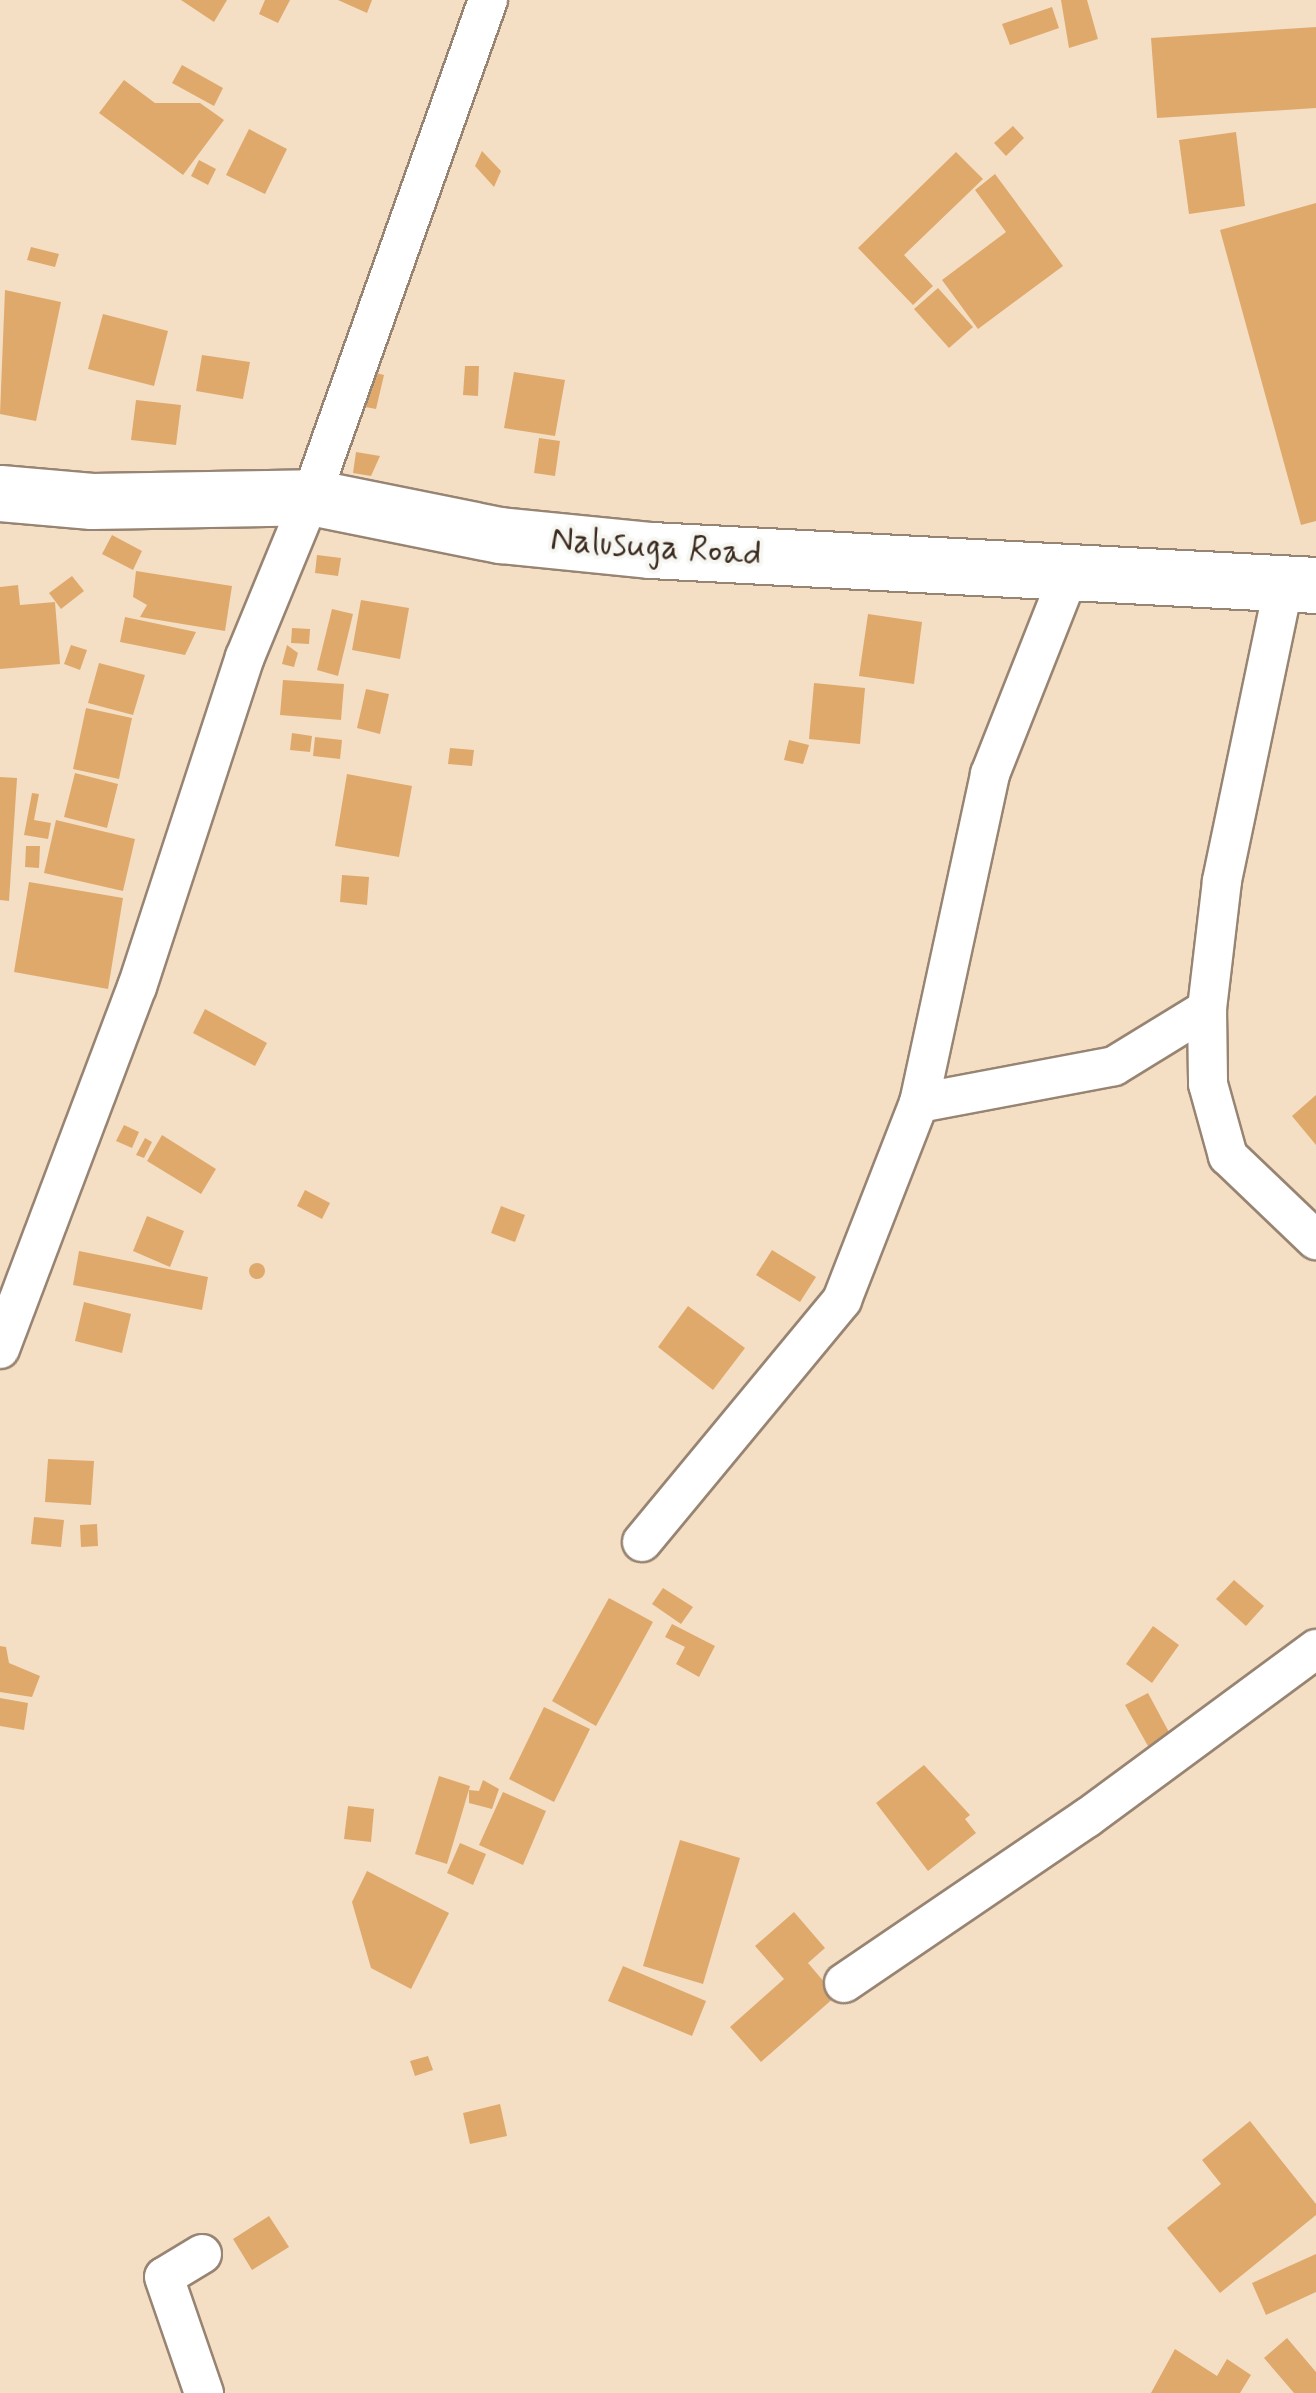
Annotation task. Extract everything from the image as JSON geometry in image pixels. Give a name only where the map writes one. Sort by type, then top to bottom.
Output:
[{"type":"street","points":[[0,1349],[137,987],[245,656],[311,497],[488,0]]},
{"type":"street","name":"Nalusuga Road","points":[[0,493],[92,501],[311,497],[500,535],[614,546],[1072,567],[1300,582]]},
{"type":"street","points":[[642,1542],[842,1300],[919,1103],[990,774],[1072,567]]},
{"type":"street","points":[[1300,582],[1222,881],[1207,1008],[1208,1084],[1228,1156],[1316,1240]]},
{"type":"street","points":[[919,1103],[1114,1066],[1207,1008]]},
{"type":"street","points":[[844,1983],[1087,1818],[1316,1649]]},
{"type":"street","points":[[202,2254],[164,2276],[204,2393]]},
{"type":"building","points":[[181,0],[227,0],[214,22]]},
{"type":"building","points":[[265,0],[290,0],[278,23],[259,14]]},
{"type":"building","points":[[338,0],[372,0],[367,13]]},
{"type":"building","points":[[1061,0],[1087,0],[1098,39],[1069,48]]},
{"type":"building","points":[[1052,7],[1059,28],[1010,45],[1002,24]]},
{"type":"building","points":[[1316,27],[1316,108],[1157,118],[1151,38]]},
{"type":"building","points":[[182,65],[223,88],[214,106],[172,83]]},
{"type":"building","points":[[124,80],[155,103],[200,103],[224,120],[183,175],[99,113]]},
{"type":"building","points":[[1013,126],[1024,138],[1006,156],[994,143]]},
{"type":"building","points":[[249,129],[287,149],[265,194],[226,175]]},
{"type":"building","points":[[1236,132],[1245,206],[1189,214],[1179,140]]},
{"type":"building","points":[[482,151],[501,171],[494,187],[475,166]]},
{"type":"building","points":[[956,152],[983,179],[904,255],[933,286],[913,305],[858,248]]},
{"type":"building","points":[[199,160],[216,169],[208,185],[191,176]]},
{"type":"building","points":[[995,174],[1063,266],[978,329],[942,280],[1006,232],[975,190]]},
{"type":"building","points":[[1316,203],[1316,521],[1301,525],[1220,230]]},
{"type":"building","points":[[31,247],[59,254],[55,267],[27,260]]},
{"type":"building","points":[[938,288],[973,327],[949,348],[914,309]]},
{"type":"building","points":[[5,290],[61,302],[36,421],[0,414]]},
{"type":"building","points":[[103,314],[168,331],[154,386],[88,369]]},
{"type":"building","points":[[202,355],[250,362],[243,399],[196,391]]},
{"type":"building","points":[[465,366],[479,366],[478,396],[463,395]]},
{"type":"building","points":[[368,371],[384,375],[376,409],[360,406]]},
{"type":"building","points":[[514,372],[565,380],[555,436],[504,428]]},
{"type":"building","points":[[136,400],[181,405],[176,445],[131,440]]},
{"type":"building","points":[[539,438],[560,441],[555,476],[534,473]]},
{"type":"building","points":[[356,452],[380,456],[371,476],[353,473]]},
{"type":"building","points":[[112,535],[142,551],[133,570],[102,554]]},
{"type":"building","points":[[317,555],[341,558],[338,576],[315,573]]},
{"type":"building","points":[[136,571],[232,586],[225,631],[140,617],[147,605],[133,597]]},
{"type":"building","points":[[72,576],[84,591],[61,609],[49,593]]},
{"type":"building","points":[[18,585],[20,605],[55,602],[60,664],[0,669],[0,587]]},
{"type":"building","points":[[361,600],[409,608],[400,659],[352,650]]},
{"type":"building","points":[[332,609],[353,614],[338,676],[317,670]]},
{"type":"building","points":[[868,614],[922,622],[914,684],[859,676]]},
{"type":"building","points":[[125,617],[196,632],[185,655],[120,642]]},
{"type":"building","points":[[292,628],[310,629],[309,644],[291,643]]},
{"type":"building","points":[[71,645],[87,650],[80,670],[64,664]]},
{"type":"building","points":[[287,645],[298,653],[294,667],[282,664]]},
{"type":"building","points":[[99,663],[145,675],[133,715],[88,703]]},
{"type":"building","points":[[283,680],[344,684],[341,720],[280,715]]},
{"type":"building","points":[[814,683],[865,688],[860,744],[809,739]]},
{"type":"building","points":[[366,689],[389,694],[380,734],[357,728]]},
{"type":"building","points":[[86,708],[132,718],[119,779],[73,769]]},
{"type":"building","points":[[292,733],[312,736],[310,752],[290,750]]},
{"type":"building","points":[[315,737],[342,740],[340,759],[313,756]]},
{"type":"building","points":[[789,740],[809,745],[803,764],[784,760]]},
{"type":"building","points":[[450,748],[474,750],[472,766],[448,764]]},
{"type":"building","points":[[75,773],[118,784],[107,828],[64,817]]},
{"type":"building","points":[[347,774],[412,786],[399,857],[335,846]]},
{"type":"building","points":[[0,777],[17,778],[9,901],[0,900]]},
{"type":"building","points":[[32,793],[39,794],[34,820],[51,823],[48,839],[24,835]]},
{"type":"building","points":[[56,820],[135,839],[123,891],[44,873]]},
{"type":"building","points":[[26,846],[40,846],[39,868],[25,867]]},
{"type":"building","points":[[342,875],[369,877],[367,905],[340,902]]},
{"type":"building","points":[[29,882],[123,898],[108,989],[14,972]]},
{"type":"building","points":[[205,1009],[267,1043],[255,1066],[193,1033]]},
{"type":"building","points":[[1316,1095],[1316,1145],[1292,1116]]},
{"type":"building","points":[[124,1125],[139,1132],[132,1148],[116,1141]]},
{"type":"building","points":[[162,1135],[216,1169],[201,1194],[147,1161]]},
{"type":"building","points":[[145,1138],[152,1142],[144,1158],[136,1155]]},
{"type":"building","points":[[305,1190],[330,1203],[322,1219],[297,1206]]},
{"type":"building","points":[[501,1206],[525,1215],[515,1242],[491,1233]]},
{"type":"building","points":[[147,1216],[184,1231],[170,1267],[133,1251]]},
{"type":"building","points":[[772,1250],[816,1277],[800,1302],[756,1275]]},
{"type":"building","points":[[79,1251],[208,1277],[202,1310],[73,1285]]},
{"type":"building","points":[[257,1263],[265,1271],[257,1279],[249,1271]]},
{"type":"building","points":[[84,1302],[131,1314],[122,1353],[75,1341]]},
{"type":"building","points":[[688,1306],[745,1348],[713,1390],[658,1347]]},
{"type":"building","points":[[48,1459],[94,1461],[91,1505],[45,1502]]},
{"type":"building","points":[[34,1517],[64,1520],[61,1547],[31,1544]]},
{"type":"building","points":[[97,1524],[98,1546],[81,1547],[80,1525]]},
{"type":"building","points":[[1234,1580],[1264,1606],[1246,1626],[1216,1599]]},
{"type":"building","points":[[663,1588],[693,1607],[681,1624],[652,1604]]},
{"type":"building","points":[[609,1598],[653,1622],[596,1726],[552,1701]]},
{"type":"building","points":[[672,1624],[715,1646],[699,1677],[676,1664],[685,1647],[665,1637]]},
{"type":"building","points":[[1153,1626],[1179,1645],[1152,1683],[1126,1664]]},
{"type":"building","points":[[0,1646],[6,1647],[9,1663],[40,1676],[32,1697],[0,1692]]},
{"type":"building","points":[[1148,1693],[1170,1734],[1148,1746],[1125,1705]]},
{"type":"building","points":[[0,1698],[28,1703],[24,1730],[0,1726]]},
{"type":"building","points":[[544,1707],[590,1729],[554,1802],[509,1779]]},
{"type":"building","points":[[924,1765],[970,1815],[965,1819],[976,1833],[928,1871],[876,1803]]},
{"type":"building","points":[[439,1776],[470,1786],[447,1864],[415,1854]]},
{"type":"building","points":[[483,1780],[499,1789],[492,1809],[469,1803],[469,1790],[479,1791]]},
{"type":"building","points":[[503,1792],[546,1811],[523,1865],[479,1845]]},
{"type":"building","points":[[348,1806],[374,1809],[371,1842],[344,1839]]},
{"type":"building","points":[[680,1840],[740,1858],[703,1984],[643,1966]]},
{"type":"building","points":[[460,1843],[486,1854],[473,1885],[447,1873]]},
{"type":"building","points":[[367,1871],[449,1913],[411,1989],[371,1968],[352,1902]]},
{"type":"building","points":[[794,1912],[825,1948],[808,1963],[836,1996],[761,2062],[730,2027],[784,1979],[755,1946]]},
{"type":"building","points":[[623,1966],[706,2001],[692,2036],[608,2001]]},
{"type":"building","points":[[428,2056],[433,2070],[415,2076],[410,2061]]},
{"type":"building","points":[[500,2104],[507,2136],[470,2144],[463,2113]]},
{"type":"building","points":[[1250,2121],[1316,2204],[1316,2215],[1220,2293],[1167,2228],[1221,2184],[1202,2160]]},
{"type":"building","points":[[269,2216],[289,2247],[252,2270],[233,2239]]},
{"type":"building","points":[[1316,2254],[1316,2292],[1266,2315],[1252,2283]]},
{"type":"building","points":[[1287,2338],[1316,2372],[1316,2393],[1294,2393],[1264,2358]]},
{"type":"building","points":[[1175,2349],[1217,2376],[1227,2359],[1251,2375],[1240,2393],[1151,2393]]}]
